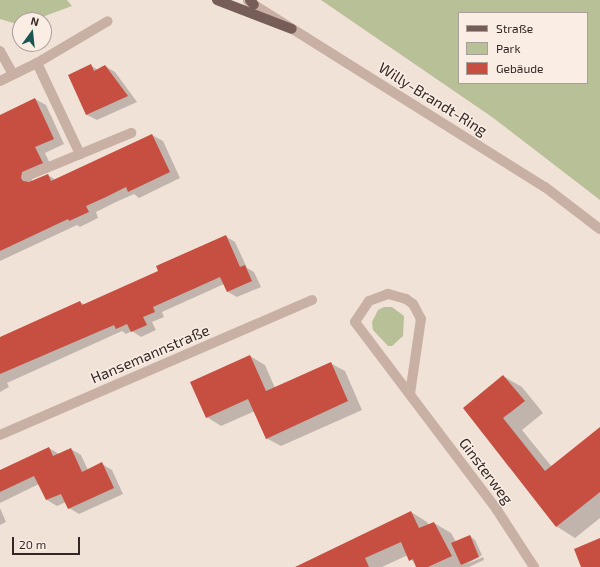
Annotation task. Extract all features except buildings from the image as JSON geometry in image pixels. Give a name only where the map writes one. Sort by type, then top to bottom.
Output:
[{"type":"main road","points":[[217,0],[292,29]]},
{"type":"street","name":"Willy-Brandt-Ring","points":[[251,2],[546,187],[600,229]]},
{"type":"street","points":[[0,81],[37,63],[108,21]]},
{"type":"street","points":[[0,50],[13,74]]},
{"type":"street","points":[[37,63],[80,154]]},
{"type":"street","points":[[27,176],[131,133]]},
{"type":"street","name":"Ginsterweg","points":[[410,394],[420,319],[413,304],[406,299],[388,294],[369,301],[355,322],[497,510],[534,567]]},
{"type":"street","name":"Hansemannstraße","points":[[0,435],[312,300]]},
{"type":"green space","points":[[0,0],[67,0],[72,6],[52,13],[52,12],[12,12],[12,23],[0,19]]},
{"type":"green space","points":[[321,0],[600,0],[600,200],[492,117]]},
{"type":"green space","points":[[384,307],[392,307],[404,316],[403,336],[392,346],[388,346],[373,330],[372,322],[378,310]]}]
